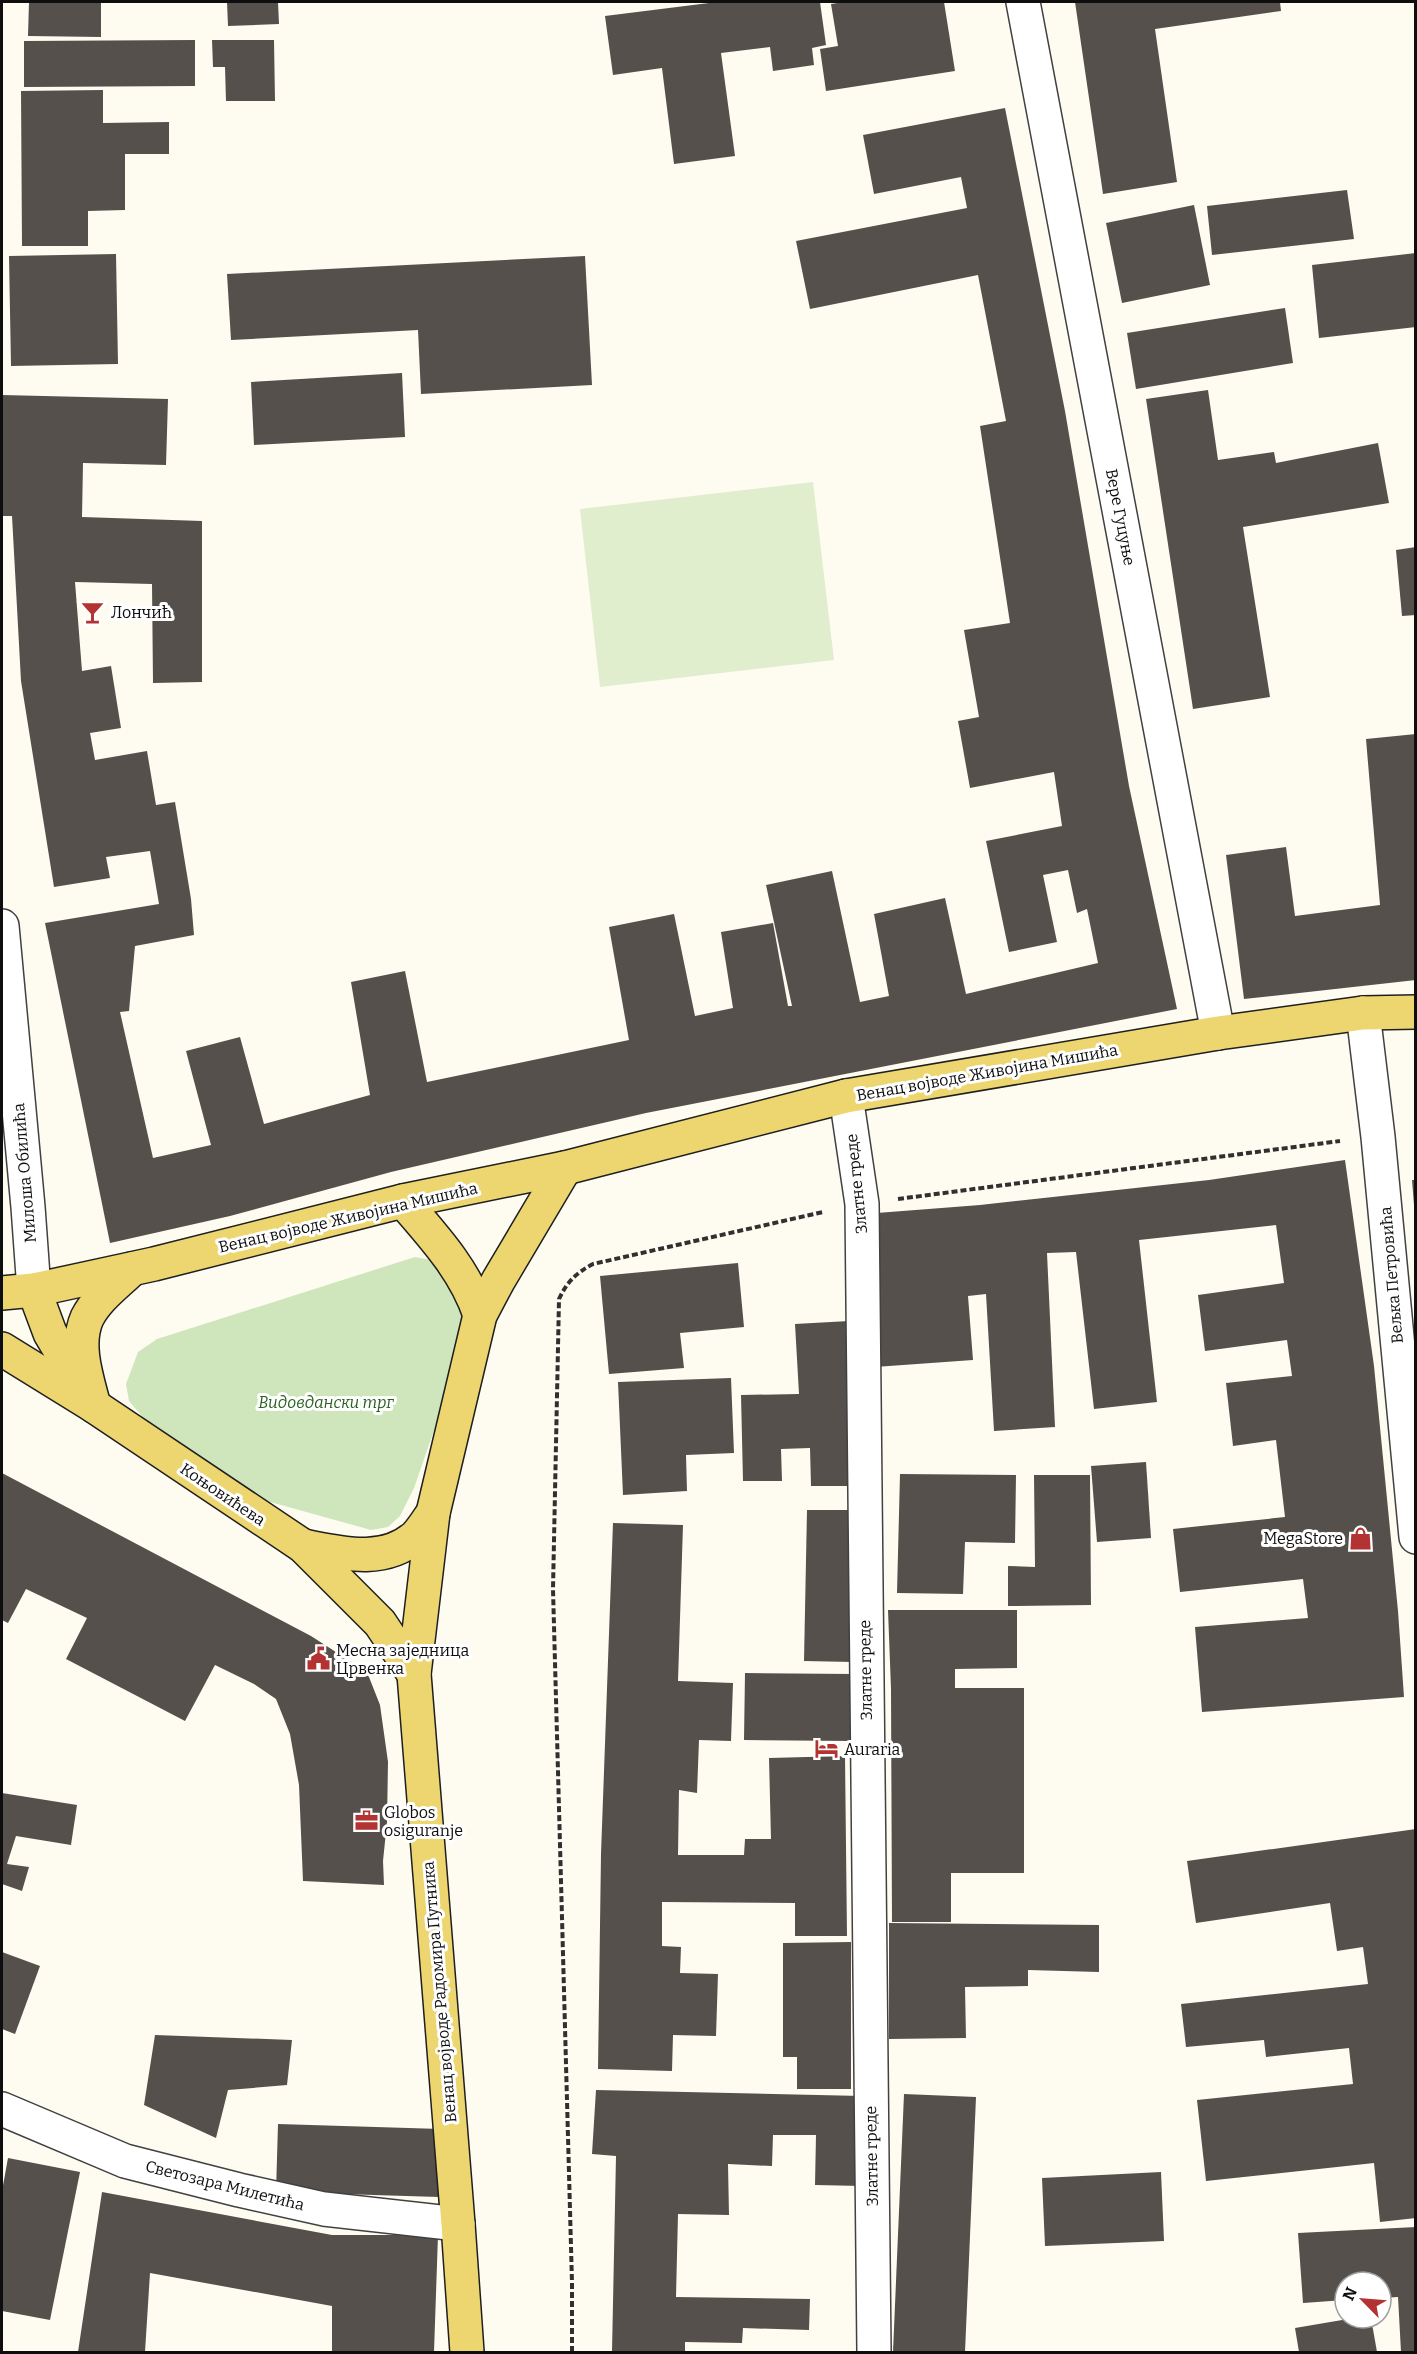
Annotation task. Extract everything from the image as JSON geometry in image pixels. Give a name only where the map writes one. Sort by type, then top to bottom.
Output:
[{"type":"main road","name":"Венац војводе Живојина Мишића","points":[[132,1269],[403,1201],[565,1168],[846,1096],[1218,1033],[1363,1013],[1416,1012]]},
{"type":"main road","points":[[480,1315],[565,1168]]},
{"type":"main road","points":[[403,1201],[462,1273],[480,1315]]},
{"type":"main road","points":[[2,1293],[34,1290],[132,1269]]},
{"type":"main road","points":[[94,1406],[85,1369],[82,1339],[87,1318],[99,1301],[132,1269]]},
{"type":"main road","name":"Милоша Обилића","points":[[34,1290],[50,1333],[94,1406]]},
{"type":"main road","name":"Венац војводе Радомира Путника","points":[[467,2352],[414,1674],[433,1513],[480,1315]]},
{"type":"main road","name":"Коњовићева","points":[[2,1349],[94,1406],[303,1546],[380,1623],[414,1674]]},
{"type":"main road","points":[[303,1546],[352,1555],[378,1554],[402,1546],[417,1535],[433,1513]]},
{"type":"street","name":"Вере Гуцуње","points":[[1023,2],[1218,1033]]},
{"type":"street","name":"Милоша Обилића","points":[[2,926],[34,1290]]},
{"type":"street","name":"Вељка Петровића","points":[[1363,1013],[1378,1137],[1416,1537]]},
{"type":"street","name":"Златне греде","points":[[846,1096],[862,1204],[874,2352]]},
{"type":"street","name":"Светозара Милетића","points":[[2,2109],[125,2161],[239,2190],[324,2209],[458,2224]]},
{"type":"path","points":[[572,2352],[553,1588],[559,1299],[566,1284],[576,1273],[593,1264],[862,1204],[1293,1146],[1378,1137]]},
{"type":"green space","points":[[813,482],[834,660],[600,687],[580,509]]},
{"type":"green space","name":"Видовдански трг","points":[[415,1257],[437,1261],[464,1292],[458,1361],[414,1488],[400,1516],[388,1527],[371,1530],[263,1500],[146,1421],[129,1401],[126,1384],[138,1352],[157,1339]]},
{"type":"building","points":[[29,2],[101,2],[101,37],[28,36]]},
{"type":"building","points":[[227,2],[278,2],[279,24],[228,26]]},
{"type":"building","points":[[717,2],[820,2],[826,45],[812,48],[814,65],[773,71],[770,47],[721,53],[735,156],[674,164],[662,68],[613,75],[605,16]]},
{"type":"building","points":[[944,2],[955,71],[826,91],[820,49],[838,46],[831,4]]},
{"type":"building","points":[[1075,2],[1280,2],[1281,11],[1155,29],[1177,182],[1103,194]]},
{"type":"building","points":[[195,40],[195,86],[24,87],[24,41]]},
{"type":"building","points":[[212,40],[274,40],[275,101],[226,101],[225,67],[213,67]]},
{"type":"building","points":[[103,90],[103,123],[169,122],[169,154],[125,154],[125,210],[88,211],[88,246],[22,246],[21,91]]},
{"type":"building","points":[[1005,108],[1065,411],[1129,786],[1177,1009],[646,1113],[391,1172],[230,1216],[110,1243],[45,923],[159,904],[150,851],[106,857],[110,878],[54,887],[21,681],[12,516],[2,516],[2,395],[168,399],[166,465],[83,463],[82,517],[202,521],[202,682],[153,683],[152,584],[75,582],[82,671],[111,666],[121,728],[90,733],[95,760],[147,751],[156,805],[175,802],[191,899],[194,935],[135,946],[129,1011],[120,1012],[153,1158],[211,1145],[186,1051],[240,1037],[264,1124],[370,1095],[351,982],[405,971],[427,1082],[629,1040],[609,927],[674,914],[695,1016],[733,1008],[721,932],[773,923],[788,1006],[792,1006],[766,885],[832,871],[860,1002],[889,996],[874,914],[945,898],[966,994],[1098,963],[1087,909],[1077,913],[1068,870],[1043,875],[1057,942],[1009,952],[986,841],[1062,826],[1054,772],[970,788],[958,721],[979,717],[964,630],[1010,623],[980,426],[1006,421],[978,275],[810,309],[796,241],[967,208],[961,177],[874,194],[863,135]]},
{"type":"building","points":[[1347,190],[1354,239],[1212,255],[1207,206]]},
{"type":"building","points":[[1194,205],[1210,285],[1122,303],[1106,223]]},
{"type":"building","points":[[1416,253],[1416,327],[1319,338],[1312,265]]},
{"type":"building","points":[[116,254],[118,364],[11,366],[9,256]]},
{"type":"building","points":[[585,256],[592,385],[421,394],[418,330],[231,340],[227,274]]},
{"type":"building","points":[[1285,308],[1293,363],[1136,389],[1127,333]]},
{"type":"building","points":[[402,373],[405,437],[254,445],[251,382]]},
{"type":"building","points":[[1208,390],[1218,460],[1274,452],[1276,463],[1378,443],[1389,503],[1243,527],[1270,697],[1193,709],[1146,399]]},
{"type":"building","points":[[1416,547],[1416,615],[1402,616],[1396,550]]},
{"type":"building","points":[[1416,734],[1416,980],[1244,999],[1226,855],[1286,847],[1295,916],[1380,905],[1366,739]]},
{"type":"building","points":[[1345,1160],[1374,1366],[1404,1697],[1202,1712],[1195,1627],[1308,1618],[1303,1579],[1180,1592],[1173,1529],[1285,1517],[1276,1440],[1233,1446],[1226,1383],[1292,1376],[1287,1340],[1205,1351],[1198,1295],[1284,1283],[1276,1225],[1139,1240],[1157,1402],[1094,1409],[1076,1252],[1047,1253],[1055,1427],[994,1431],[986,1294],[968,1296],[973,1360],[875,1367],[864,1214],[980,1205],[1209,1180]]},
{"type":"building","points":[[1412,1180],[1416,1180],[1416,1205],[1414,1205]]},
{"type":"building","points":[[738,1263],[744,1327],[680,1333],[684,1368],[609,1374],[600,1276]]},
{"type":"building","points":[[849,1321],[854,1486],[811,1486],[810,1448],[781,1449],[782,1481],[743,1481],[741,1395],[799,1394],[795,1324]]},
{"type":"building","points":[[731,1378],[734,1453],[686,1455],[687,1491],[623,1495],[618,1382]]},
{"type":"building","points":[[1146,1462],[1151,1538],[1097,1542],[1091,1466]]},
{"type":"building","points":[[2,1473],[311,1636],[367,1672],[380,1705],[388,1762],[384,1885],[303,1881],[299,1785],[290,1734],[276,1699],[254,1684],[215,1665],[185,1721],[66,1659],[87,1618],[26,1589],[8,1623],[2,1620]]},
{"type":"building","points":[[900,1474],[1016,1475],[1015,1543],[965,1542],[963,1594],[897,1593]]},
{"type":"building","points":[[1034,1475],[1090,1475],[1091,1605],[1008,1606],[1008,1566],[1035,1567]]},
{"type":"building","points":[[807,1510],[852,1510],[853,1662],[804,1661]]},
{"type":"building","points":[[613,1523],[683,1525],[678,1681],[733,1683],[731,1741],[699,1740],[697,1793],[679,1790],[678,1855],[744,1855],[745,1839],[771,1839],[769,1758],[845,1756],[847,1936],[795,1936],[795,1903],[662,1902],[662,1946],[681,1947],[680,1973],[718,1974],[716,2036],[673,2035],[672,2071],[598,2069],[601,1854]]},
{"type":"building","points":[[888,1610],[1017,1610],[1017,1668],[955,1669],[955,1688],[1024,1688],[1024,1873],[951,1873],[951,1922],[892,1922],[891,1689]]},
{"type":"building","points":[[745,1673],[853,1674],[852,1741],[744,1740]]},
{"type":"building","points":[[2,1793],[77,1805],[71,1845],[16,1836],[7,1864],[29,1867],[22,1891],[2,1884]]},
{"type":"building","points":[[1416,1829],[1416,2218],[1380,2222],[1374,2163],[1206,2181],[1197,2100],[1353,2084],[1349,2048],[1266,2057],[1264,2040],[1186,2047],[1181,2004],[1368,1984],[1363,1947],[1337,1951],[1330,1903],[1196,1923],[1187,1861]]},
{"type":"building","points":[[889,1923],[1099,1925],[1099,1972],[1028,1970],[1028,1986],[965,1987],[966,2038],[889,2039]]},
{"type":"building","points":[[851,1942],[851,2089],[797,2089],[797,2057],[783,2057],[783,1943]]},
{"type":"building","points":[[2,1952],[40,1966],[15,2034],[2,2029]]},
{"type":"building","points":[[155,2035],[292,2040],[287,2085],[228,2090],[216,2138],[144,2105]]},
{"type":"building","points":[[596,2090],[862,2096],[862,2186],[815,2185],[816,2135],[773,2135],[772,2166],[728,2164],[729,2215],[678,2214],[676,2297],[810,2299],[809,2330],[743,2328],[742,2343],[685,2342],[685,2352],[612,2352],[616,2156],[592,2154]]},
{"type":"building","points":[[904,2094],[976,2097],[965,2352],[893,2352]]},
{"type":"building","points":[[278,2124],[441,2129],[439,2197],[276,2192]]},
{"type":"building","points":[[8,2158],[80,2172],[50,2320],[2,2311],[2,2191]]},
{"type":"building","points":[[1161,2172],[1164,2241],[1045,2246],[1042,2178]]},
{"type":"building","points":[[102,2192],[332,2235],[438,2235],[434,2352],[332,2352],[332,2306],[150,2273],[145,2352],[78,2352]]},
{"type":"building","points":[[1416,2227],[1416,2352],[1401,2352],[1398,2297],[1393,2297],[1393,2270],[1333,2270],[1333,2301],[1303,2303],[1298,2233]]},
{"type":"building","points":[[1333,2322],[1333,2330],[1373,2330],[1377,2352],[1299,2352],[1295,2328]]},
{"type":"place","name":"Лончић","points":[[93,612]]},
{"type":"place","name":"MegaStore","points":[[1361,1538]]},
{"type":"place","name":"Месна заједница Црвенка","points":[[318,1659]]},
{"type":"place","name":"Auraria","points":[[826,1749]]},
{"type":"place","name":"Globos osiguranje","points":[[366,1821]]}]
